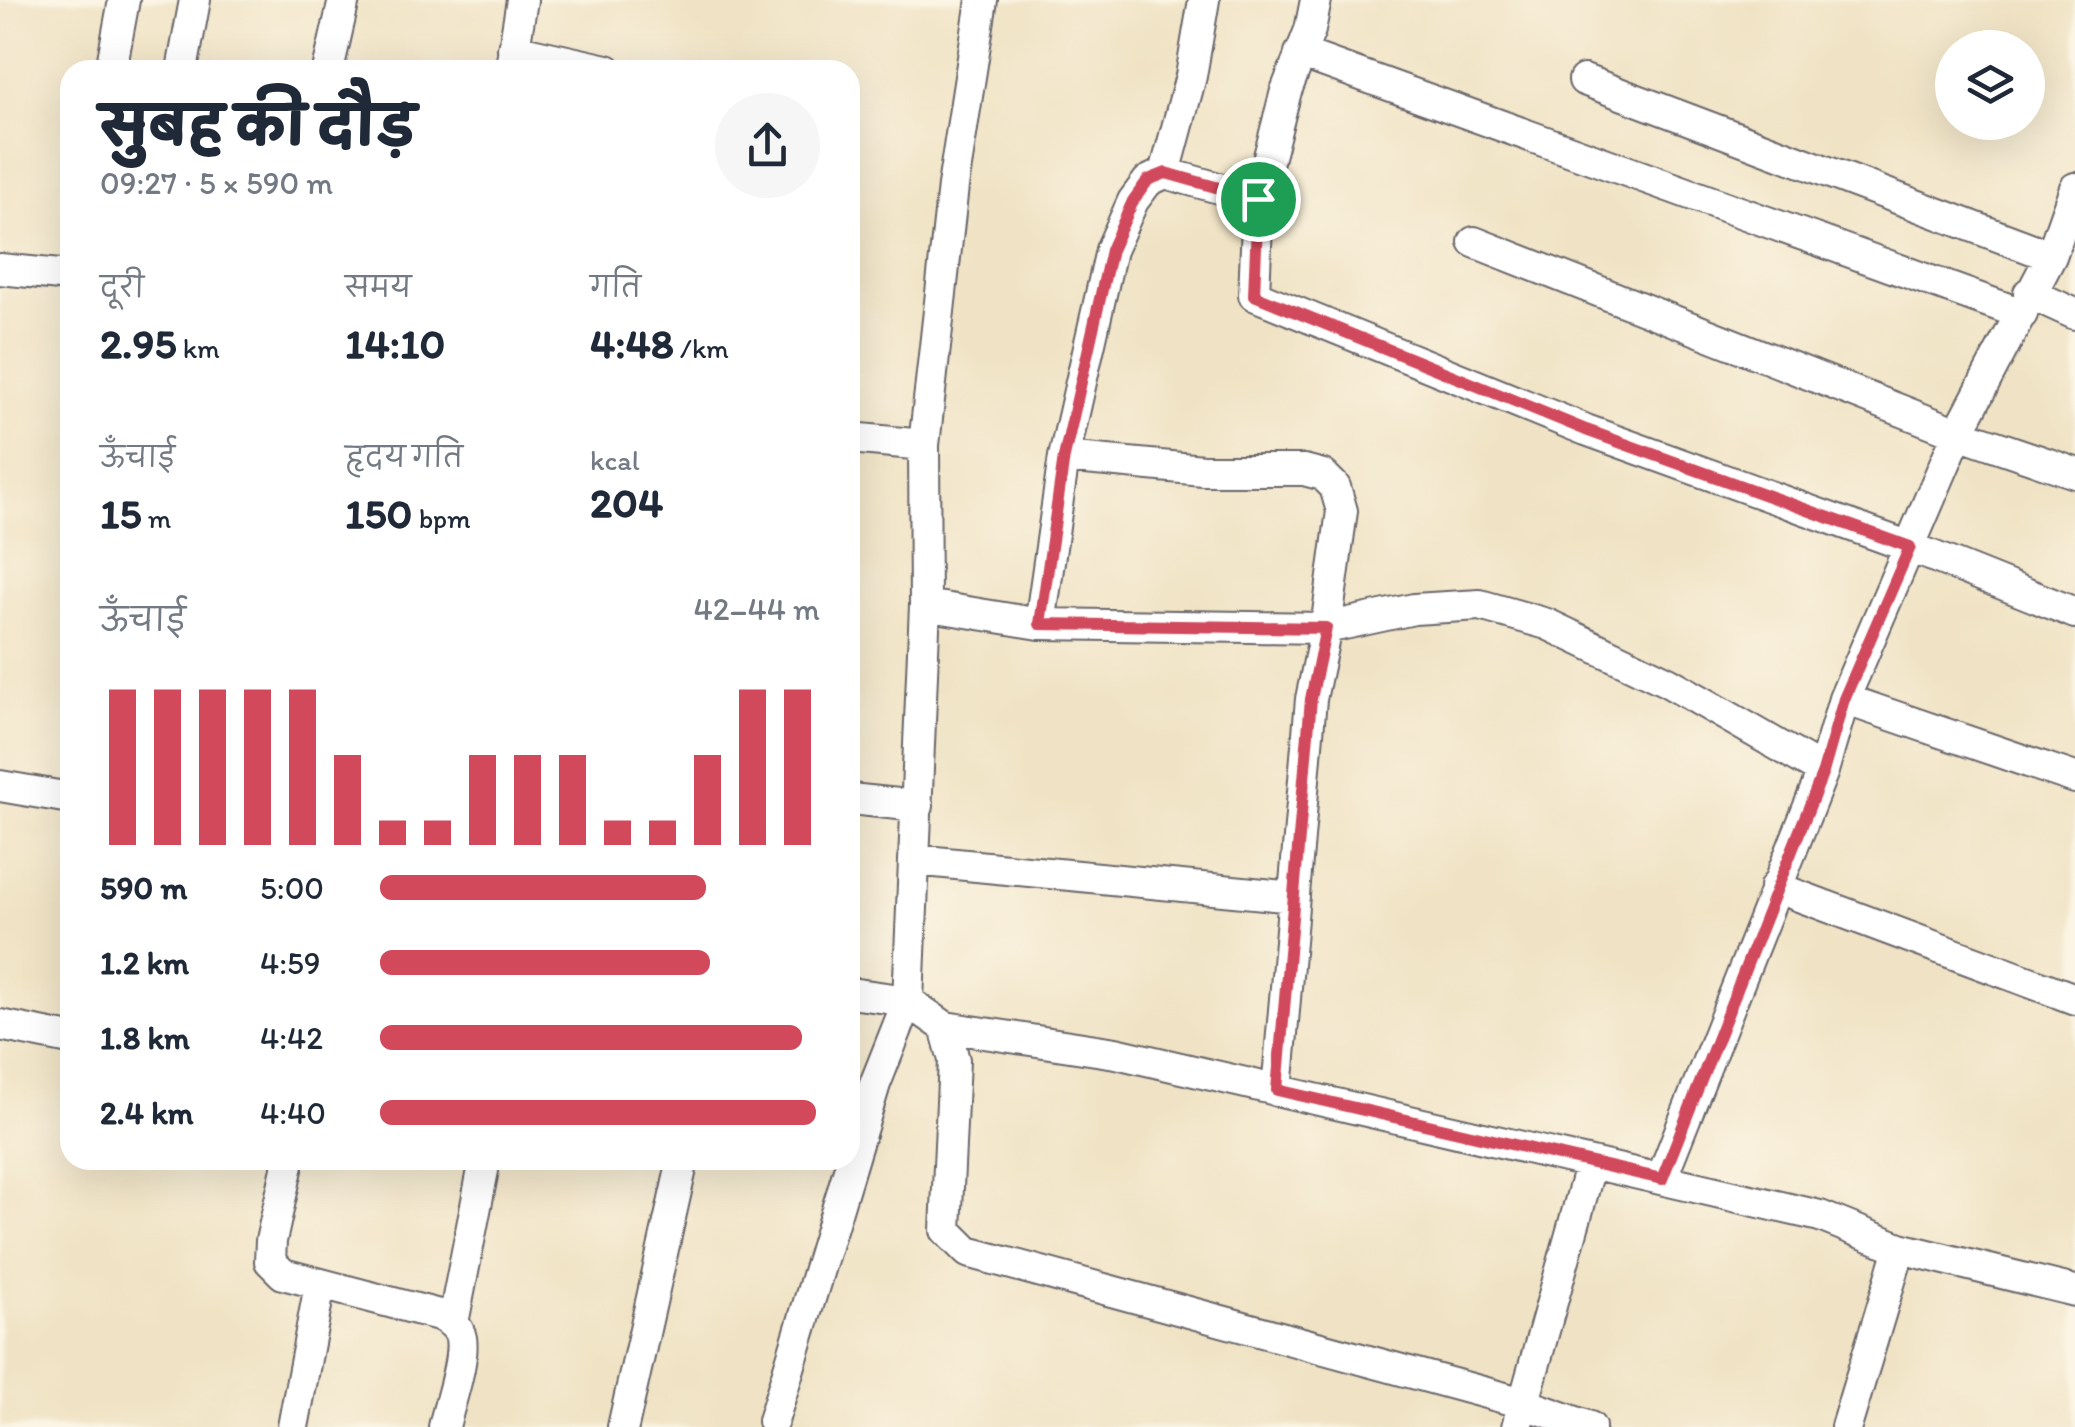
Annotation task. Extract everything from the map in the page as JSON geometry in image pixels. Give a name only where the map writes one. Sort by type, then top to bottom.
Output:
[{"type":"street","points":[[114,60],[124,0]]},
{"type":"street","points":[[184,60],[196,0]]},
{"type":"street","points":[[330,60],[344,0]]},
{"type":"street","points":[[512,60],[522,0]]},
{"type":"street","points":[[860,1133],[908,1001],[925,605],[924,445],[953,186],[982,0]]},
{"type":"street","points":[[1166,173],[1191,76],[1204,0]]},
{"type":"street","points":[[1316,0],[1310,30],[1286,91],[1258,199],[1254,295],[1586,430],[1910,547],[2075,613]]},
{"type":"street","points":[[1300,53],[2025,304],[2075,314]]},
{"type":"street","points":[[1584,80],[2052,256]]},
{"type":"street","points":[[1040,624],[1064,457],[1111,250],[1133,201],[1148,180],[1166,173],[1258,199]]},
{"type":"street","points":[[1662,1179],[1823,772],[1844,699],[1958,434],[2052,256],[2075,188]]},
{"type":"street","points":[[1474,242],[1958,434],[2075,473]]},
{"type":"street","points":[[0,269],[60,275]]},
{"type":"street","points":[[860,439],[924,445]]},
{"type":"street","points":[[1064,457],[1203,470],[1304,470],[1323,475],[1335,487],[1342,511],[1326,628],[1311,699],[1277,1090]]},
{"type":"street","points":[[925,605],[1040,624],[1326,628],[1414,608],[1480,605],[1547,624],[1668,682],[1823,772]]},
{"type":"street","points":[[1844,699],[2075,778]]},
{"type":"street","points":[[0,786],[60,796]]},
{"type":"street","points":[[860,800],[918,806]]},
{"type":"street","points":[[915,860],[1294,897]]},
{"type":"street","points":[[1775,887],[2075,999]]},
{"type":"street","points":[[860,994],[908,1001],[945,1026],[1116,1054],[1820,1216],[1900,1248],[2075,1290]]},
{"type":"street","points":[[945,1026],[954,1060],[946,1230],[968,1252],[1520,1415],[1590,1427]]},
{"type":"street","points":[[2,1033],[60,1038]]},
{"type":"street","points":[[1520,1415],[1591,1163]]},
{"type":"street","points":[[286,1170],[270,1261],[283,1274],[453,1322],[461,1338],[459,1364],[444,1427]]},
{"type":"street","points":[[453,1322],[483,1170]]},
{"type":"street","points":[[623,1427],[681,1170]]},
{"type":"street","points":[[773,1420],[849,1170]]},
{"type":"street","points":[[1846,1427],[1900,1248]]},
{"type":"street","points":[[293,1427],[320,1285]]},
{"type":"route","points":[[1166,173],[1258,199],[1254,295],[1586,430],[1910,547],[1844,699],[1823,772],[1662,1179],[1277,1090],[1311,699],[1326,628],[1040,624],[1075,404],[1111,250],[1133,201],[1148,180],[1166,173]]}]
